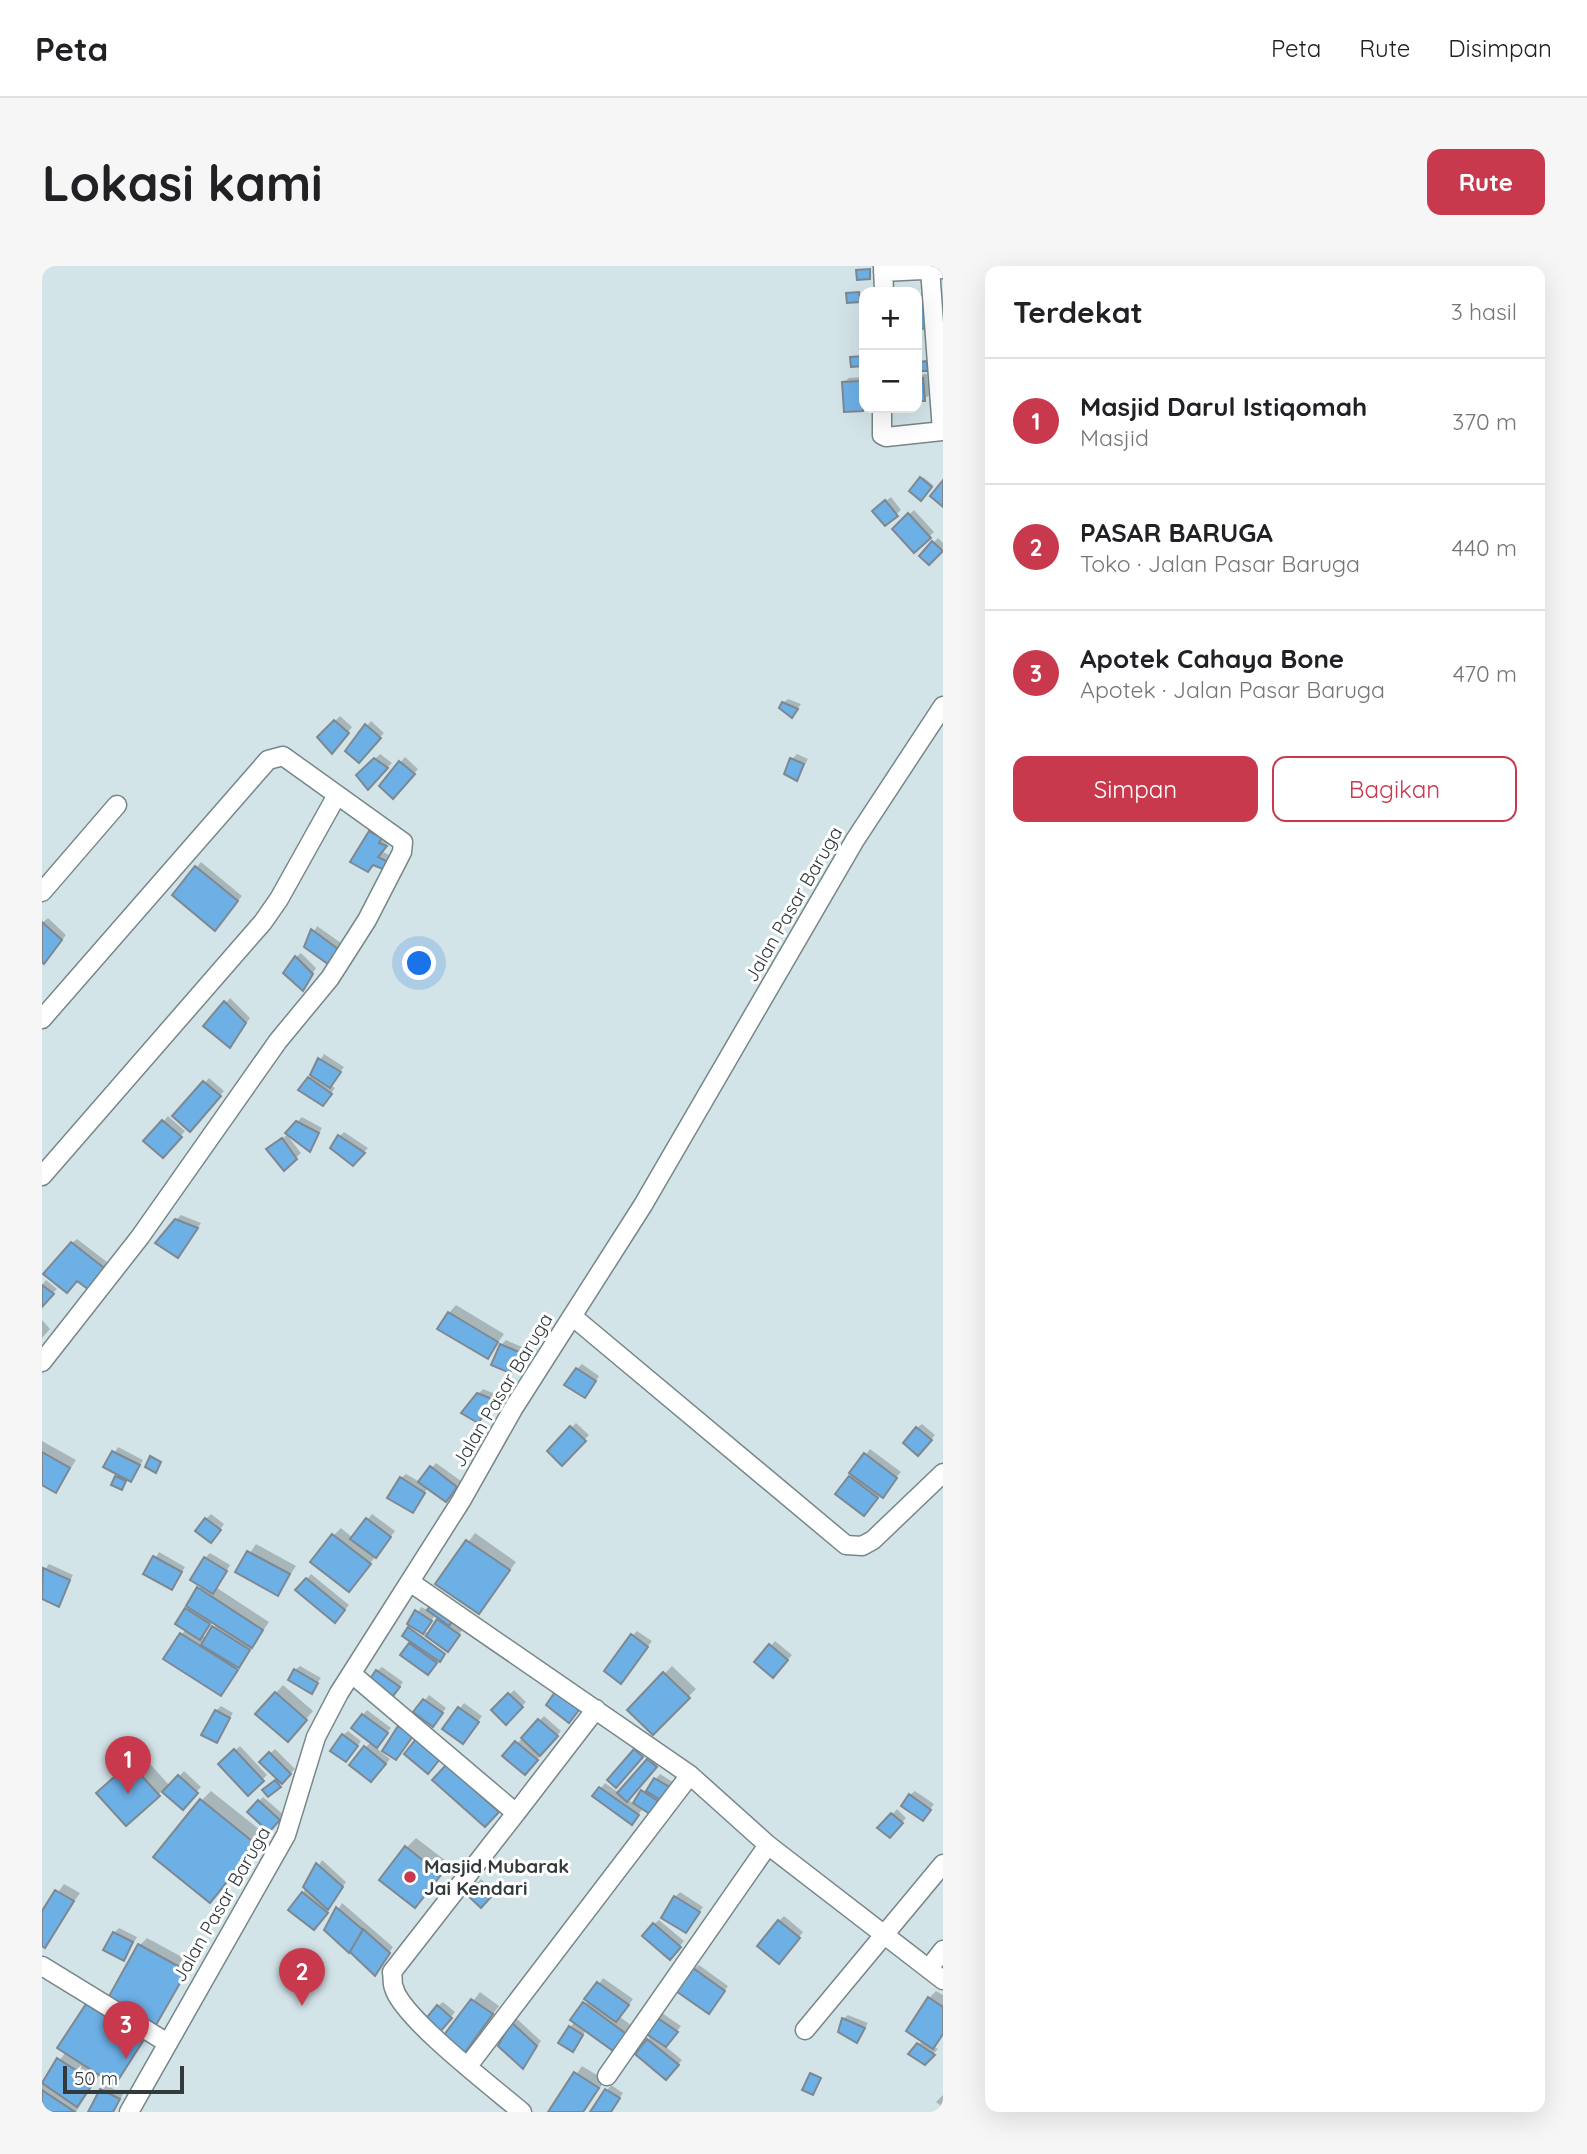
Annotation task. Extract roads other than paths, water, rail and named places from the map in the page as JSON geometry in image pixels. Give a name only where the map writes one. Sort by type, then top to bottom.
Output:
[{"type":"street","points":[[882,413],[882,435],[886,437],[943,431],[937,269],[883,269],[884,287]]},
{"type":"street","name":"Jalan Pasar Baruga","points":[[129,2112],[166,2042],[286,1835],[316,1737],[352,1674],[643,1205],[855,840],[943,706]]},
{"type":"street","points":[[42,1019],[268,760],[283,757],[403,842],[402,852],[366,920],[330,978],[278,1041],[140,1237],[42,1362]]},
{"type":"street","points":[[42,1176],[263,922],[279,899],[337,795]]},
{"type":"street","points":[[42,892],[117,805]]},
{"type":"street","points":[[572,1316],[846,1545],[862,1546],[873,1540],[943,1473]]},
{"type":"street","points":[[410,1582],[690,1775],[768,1845],[943,1980]]},
{"type":"street","points":[[352,1674],[516,1813]]},
{"type":"street","points":[[522,2112],[468,2066],[401,2002],[394,1989],[392,1972],[596,1709]]},
{"type":"street","points":[[468,2066],[690,1775]]},
{"type":"street","points":[[607,2076],[768,1845]]},
{"type":"street","points":[[805,2029],[943,1864]]},
{"type":"street","points":[[929,1968],[943,1950]]},
{"type":"street","points":[[42,1966],[166,2042]]},
{"type":"place","name":"Masjid Darul Istiqomah","points":[[128,1794]]},
{"type":"place","name":"Masjid Mubarak Jai Kendari","points":[[410,1877]]},
{"type":"place","name":"PASAR BARUGA","points":[[302,2006]]},
{"type":"place","name":"Apotek Cahaya Bone","points":[[126,2059]]}]
